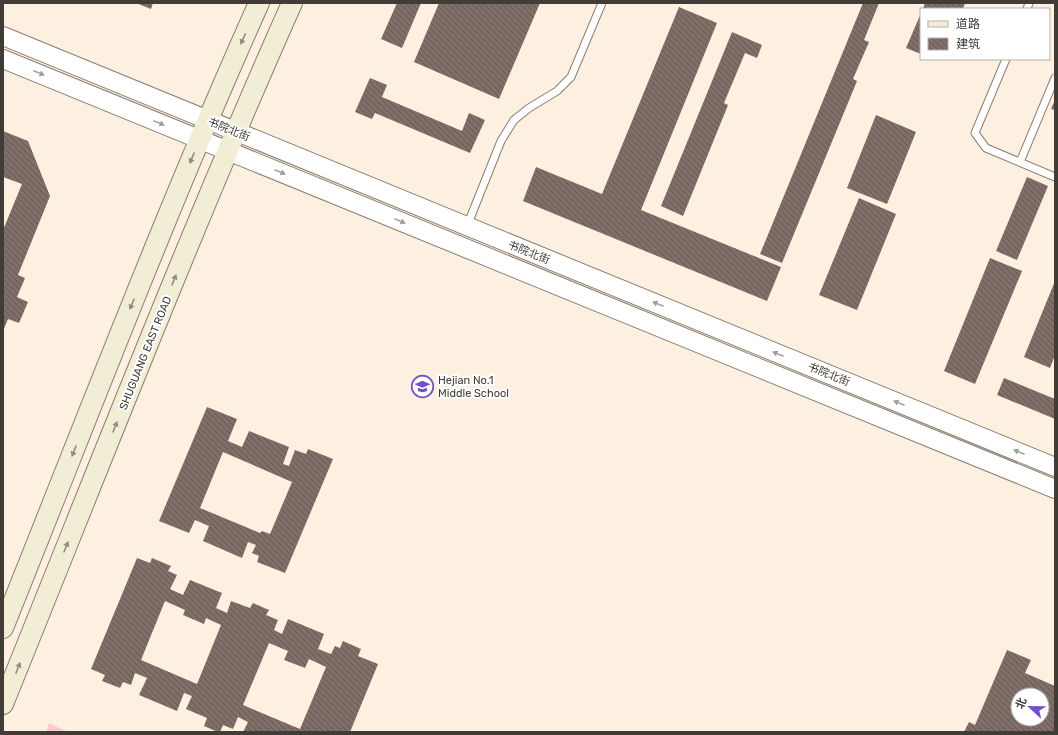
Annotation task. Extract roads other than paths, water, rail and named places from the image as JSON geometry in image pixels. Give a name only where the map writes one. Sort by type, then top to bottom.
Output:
[{"type":"main road","points":[[3,628],[153,253],[208,120],[259,3]]},
{"type":"main road","name":"SHUGUANG EAST ROAD","points":[[3,704],[184,257],[292,3]]},
{"type":"street","name":"书院北街","points":[[3,36],[1055,467]]},
{"type":"street","name":"书院北街","points":[[3,59],[1055,489]]},
{"type":"lane","points":[[467,226],[501,141],[514,120],[557,91],[571,77],[602,3]]},
{"type":"lane","points":[[1006,60],[975,133],[986,148],[1055,177]]},
{"type":"lane","points":[[1020,162],[1055,78]]},
{"type":"place","name":"Hejian No.1 Middle School","points":[[422,386]]}]
